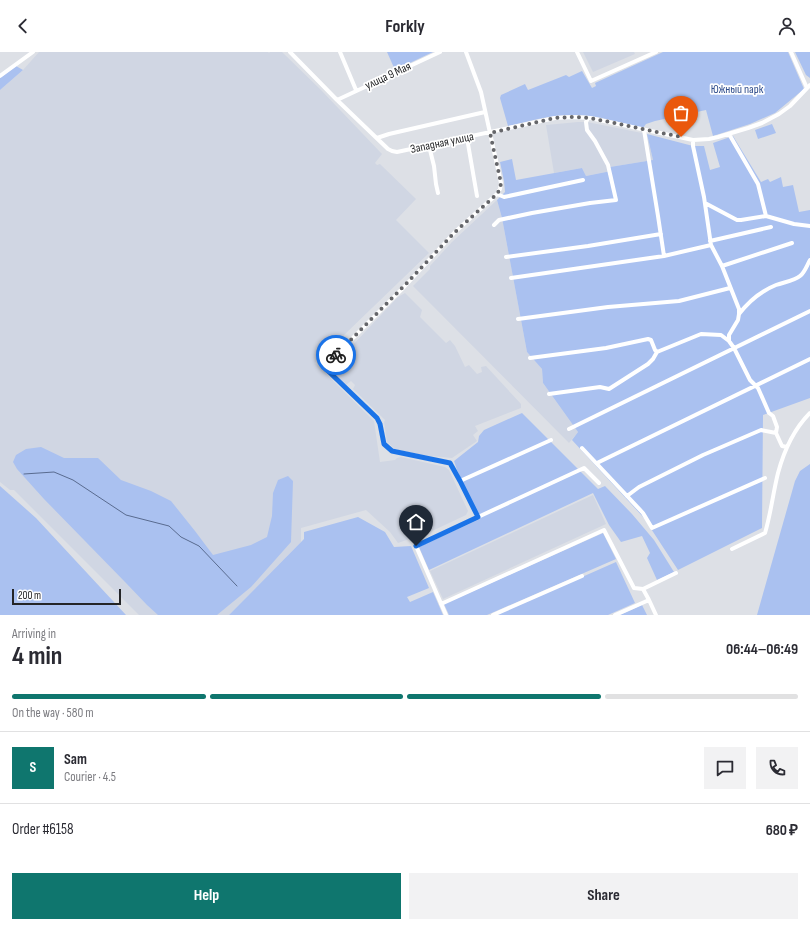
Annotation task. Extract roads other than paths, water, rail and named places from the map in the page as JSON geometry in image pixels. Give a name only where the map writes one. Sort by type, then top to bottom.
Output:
[{"type":"street","points":[[0,76],[33,52]]},
{"type":"street","name":"Западная улица","points":[[290,52],[388,149],[397,152],[555,118],[573,117],[588,118],[693,140],[709,140],[755,126],[779,114],[790,106],[808,86]]},
{"type":"street","points":[[340,52],[356,90]]},
{"type":"street","name":"улица 9 Мая","points":[[337,100],[440,52]]},
{"type":"street","points":[[466,52],[481,92],[501,183],[500,189],[497,194],[455,232],[324,367],[377,418],[380,424],[384,444],[392,451],[450,463],[478,517]]},
{"type":"street","points":[[577,52],[591,81],[656,52]]},
{"type":"street","points":[[791,52],[808,86]]},
{"type":"street","points":[[377,138],[396,132],[485,112]]},
{"type":"street","points":[[494,225],[499,220],[532,213],[616,200],[608,165],[595,141],[587,130],[586,122],[588,118]]},
{"type":"street","points":[[644,130],[664,256]]},
{"type":"street","points":[[729,134],[758,184],[766,216]]},
{"type":"street","points":[[467,138],[477,196]]},
{"type":"street","points":[[693,140],[711,243],[739,309],[738,320],[729,335],[729,341]]},
{"type":"street","points":[[429,146],[438,193]]},
{"type":"street","points":[[497,194],[504,197],[583,180]]},
{"type":"street","points":[[705,203],[736,220],[766,216],[794,224],[810,226]]},
{"type":"street","points":[[511,278],[664,256],[771,227]]},
{"type":"street","points":[[506,257],[661,234]]},
{"type":"street","points":[[722,266],[792,243]]},
{"type":"street","points":[[739,314],[755,297],[776,285],[799,277],[804,272],[810,260]]},
{"type":"street","points":[[518,319],[608,307],[680,301],[730,288]]},
{"type":"street","points":[[569,430],[810,311]]},
{"type":"street","points":[[549,394],[600,387],[609,389],[648,364],[657,352],[701,334],[721,335],[729,341],[734,348],[750,380],[758,388],[769,413],[773,416],[777,427],[776,434],[782,446],[787,447]]},
{"type":"street","points":[[530,358],[606,348],[648,339],[651,340],[657,352]]},
{"type":"street","points":[[597,463],[810,359]]},
{"type":"street","points":[[732,549],[765,533],[770,520],[778,473],[787,447],[795,431],[810,413]]},
{"type":"street","points":[[626,496],[639,486],[703,455],[761,430],[776,434]]},
{"type":"street","points":[[460,481],[551,440]]},
{"type":"street","points":[[582,448],[643,513],[652,528],[765,478]]},
{"type":"street","points":[[446,615],[416,546],[584,468],[599,483]]},
{"type":"street","points":[[441,604],[604,530],[634,588],[643,589],[676,573]]},
{"type":"street","points":[[493,615],[582,576]]},
{"type":"street","points":[[643,589],[656,615]]},
{"type":"street","points":[[615,615],[649,600]]},
{"type":"waterway","points":[[24,474],[54,472],[73,480],[126,515],[169,526],[181,537],[199,546],[237,586]]},
{"type":"park label","name":"Южный парк","points":[[737,89]]}]
